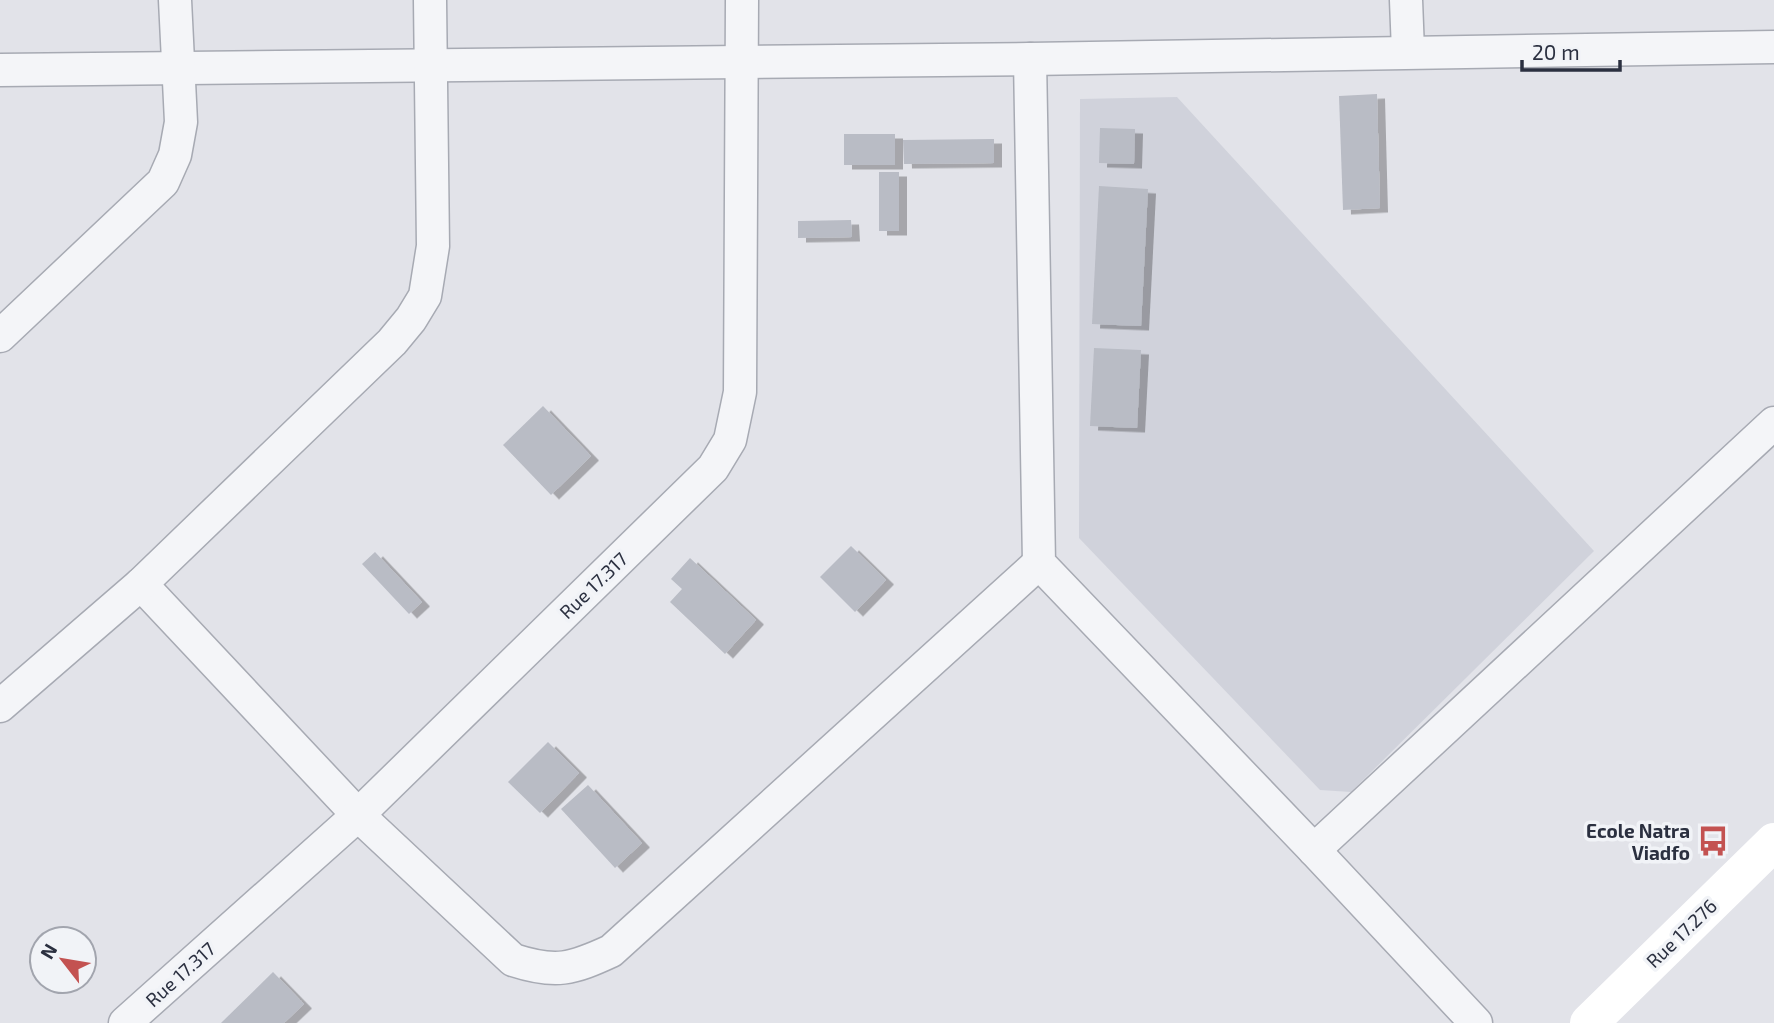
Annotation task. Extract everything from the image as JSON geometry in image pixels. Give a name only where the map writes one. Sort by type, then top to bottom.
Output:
[{"type":"main road","name":"Rue 17.276","points":[[1589,1023],[1774,842]]},
{"type":"street","points":[[0,336],[163,182],[175,155],[181,122],[175,0]]},
{"type":"street","points":[[0,706],[141,584],[392,342],[411,319],[425,296],[433,246],[430,0]]},
{"type":"street","name":"Rue 17.317","points":[[125,1023],[358,815],[713,468],[730,439],[740,393],[742,0]]},
{"type":"street","points":[[1406,0],[1408,51]]},
{"type":"street","points":[[0,70],[1030,59],[1774,47]]},
{"type":"street","points":[[1030,59],[1040,563],[1476,1023]]},
{"type":"street","points":[[1314,850],[1774,423]]},
{"type":"street","points":[[141,584],[358,815],[513,960],[532,967],[553,969],[578,967],[611,951],[1040,563]]},
{"type":"shaded area","points":[[1177,97],[1594,551],[1351,792],[1320,790],[1079,538],[1080,99]]},
{"type":"building","points":[[1377,94],[1380,208],[1343,210],[1339,96]]},
{"type":"building","points":[[1100,128],[1135,129],[1134,164],[1099,163]]},
{"type":"building","points":[[844,134],[895,134],[895,165],[844,165]]},
{"type":"building","points":[[994,139],[994,163],[904,164],[903,140]]},
{"type":"building","points":[[879,172],[899,172],[899,231],[879,231]]},
{"type":"building","points":[[1099,186],[1148,189],[1141,326],[1092,324]]},
{"type":"building","points":[[851,220],[852,237],[798,238],[798,221]]},
{"type":"building","points":[[1094,348],[1141,350],[1137,428],[1090,426]]},
{"type":"building","points":[[543,406],[591,456],[551,495],[503,445]]},
{"type":"building","points":[[851,546],[886,580],[855,612],[820,577]]},
{"type":"building","points":[[375,552],[422,602],[409,614],[362,564]]},
{"type":"building","points":[[690,558],[756,620],[725,654],[670,602],[682,589],[671,579]]},
{"type":"building","points":[[548,742],[579,773],[540,813],[508,782]]},
{"type":"building","points":[[588,785],[642,843],[615,868],[561,809]]},
{"type":"building","points":[[273,972],[304,1004],[284,1023],[221,1023]]},
{"type":"place","name":"Ecole Natra Viadfo","points":[[1713,841]]}]
